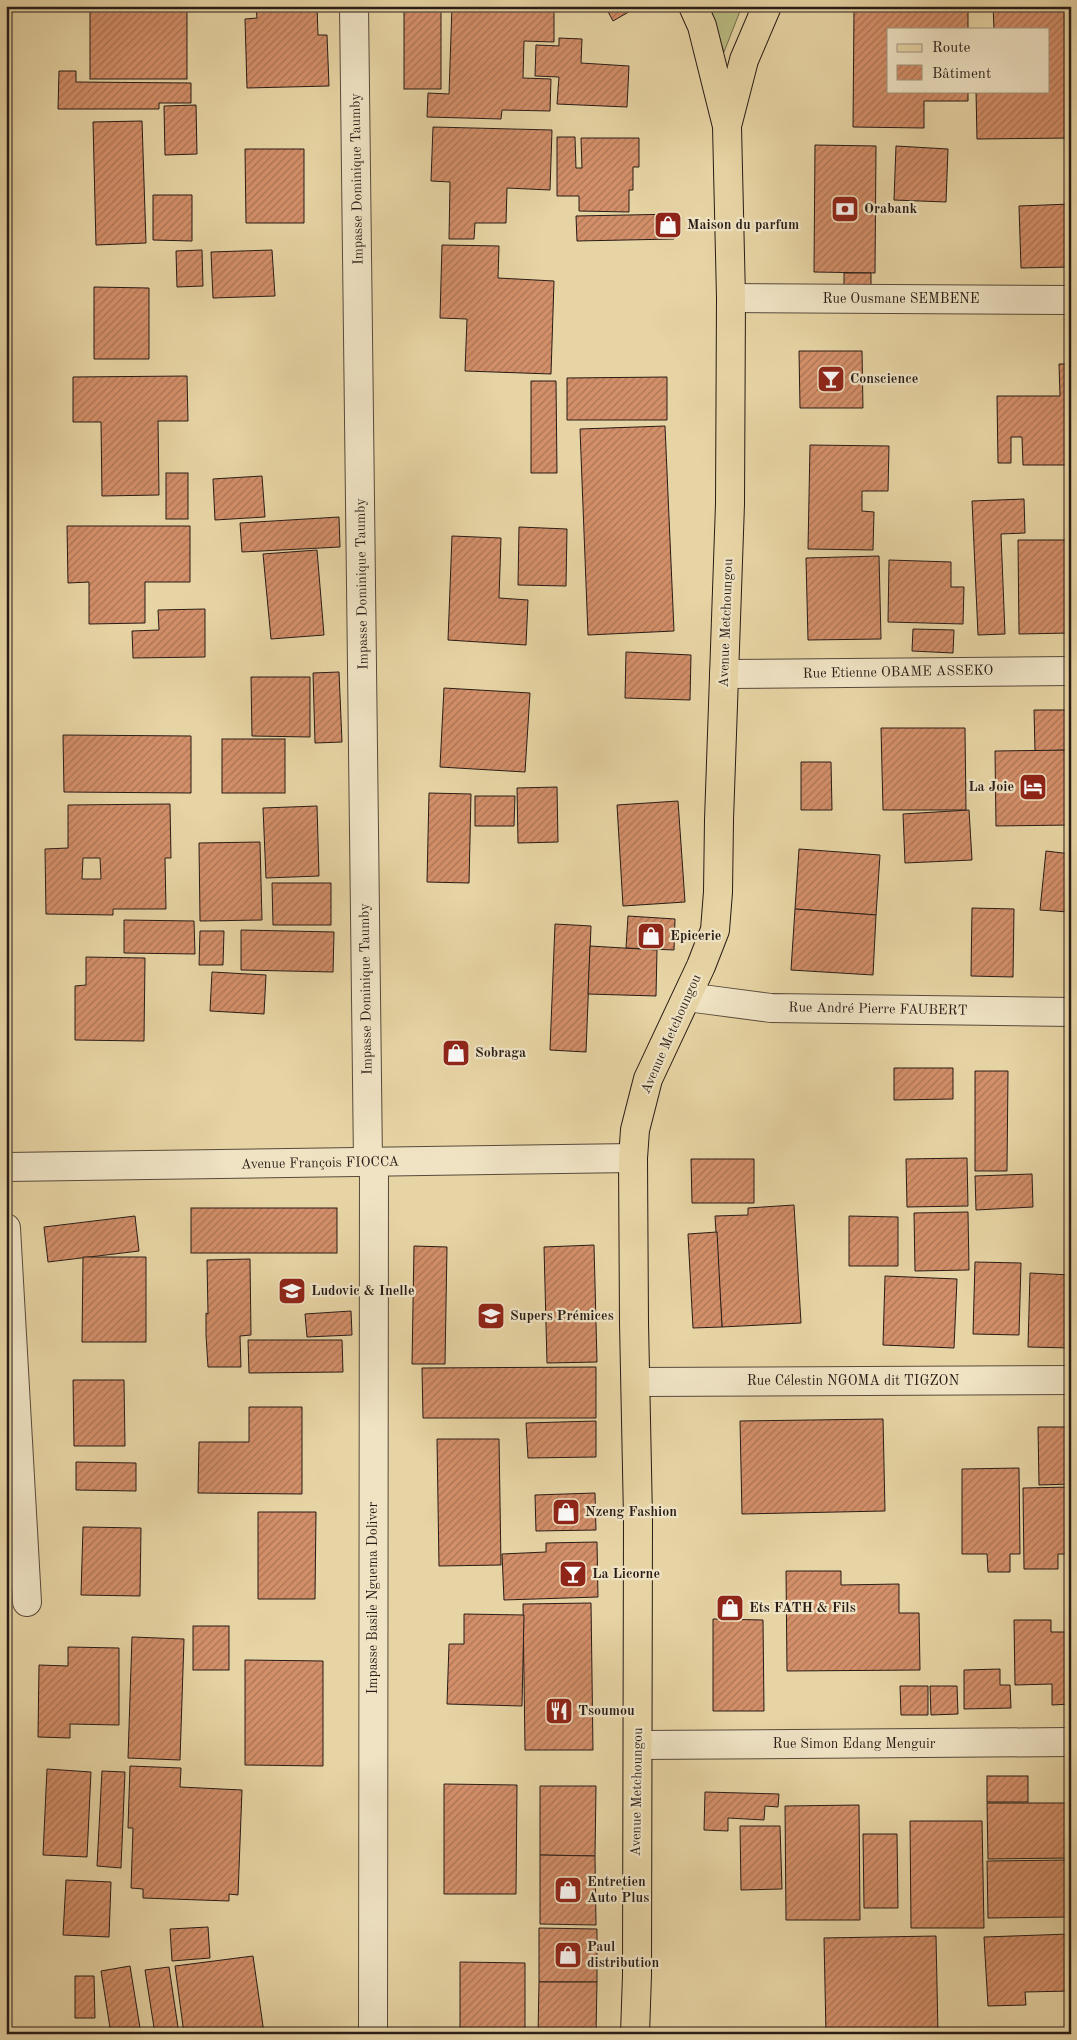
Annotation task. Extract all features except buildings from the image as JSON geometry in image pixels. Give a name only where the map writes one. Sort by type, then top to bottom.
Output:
[{"type":"main road","points":[[693,6],[702,26],[727,126]]},
{"type":"main road","points":[[727,126],[744,60],[767,6]]},
{"type":"main road","name":"Avenue Metchoungou","points":[[635,2034],[638,1975],[638,1518],[633,1158],[635,1130],[648,1079],[716,930],[730,504],[731,298],[727,126]]},
{"type":"street","name":"Impasse Dominique Taumby","points":[[354,6],[371,1162]]},
{"type":"street","name":"Rue Ousmane SEMBENE","points":[[731,298],[1071,300]]},
{"type":"street","name":"Rue Etienne OBAME ASSEKO","points":[[724,674],[1071,671]]},
{"type":"street","name":"Rue André Pierre FAUBERT","points":[[687,997],[771,1008],[1071,1012]]},
{"type":"street","name":"Avenue François FIOCCA","points":[[6,1167],[633,1158]]},
{"type":"street","name":"Impasse Basile Nguema Doliver","points":[[371,1162],[372,2034]]},
{"type":"street","points":[[6,1228],[28,1602]]},
{"type":"street","name":"Rue Célestin NGOMA dit TIGZON","points":[[636,1382],[1071,1380]]},
{"type":"street","name":"Rue Simon Edang Menguir","points":[[638,1745],[1071,1742]]},
{"type":"green space","points":[[710,6],[742,6],[724,52]]},
{"type":"place","name":"Orabank","points":[[845,209]]},
{"type":"place","name":"Maison du parfum","points":[[668,225]]},
{"type":"place","name":"Conscience","points":[[831,379]]},
{"type":"place","name":"La Joie","points":[[1033,787]]},
{"type":"place","name":"Epicerie","points":[[651,936]]},
{"type":"place","name":"Sobraga","points":[[456,1053]]},
{"type":"place","name":"Ludovic & Inelle","points":[[292,1291]]},
{"type":"place","name":"Supers Prémices","points":[[491,1316]]},
{"type":"place","name":"Nzeng Fashion","points":[[566,1512]]},
{"type":"place","name":"La Licorne","points":[[573,1574]]},
{"type":"place","name":"Ets FATH & Fils","points":[[730,1608]]},
{"type":"place","name":"Tsoumou","points":[[559,1711]]},
{"type":"place","name":"Entretien Auto Plus","points":[[568,1890]]},
{"type":"place","name":"Paul distribution","points":[[568,1955]]}]
